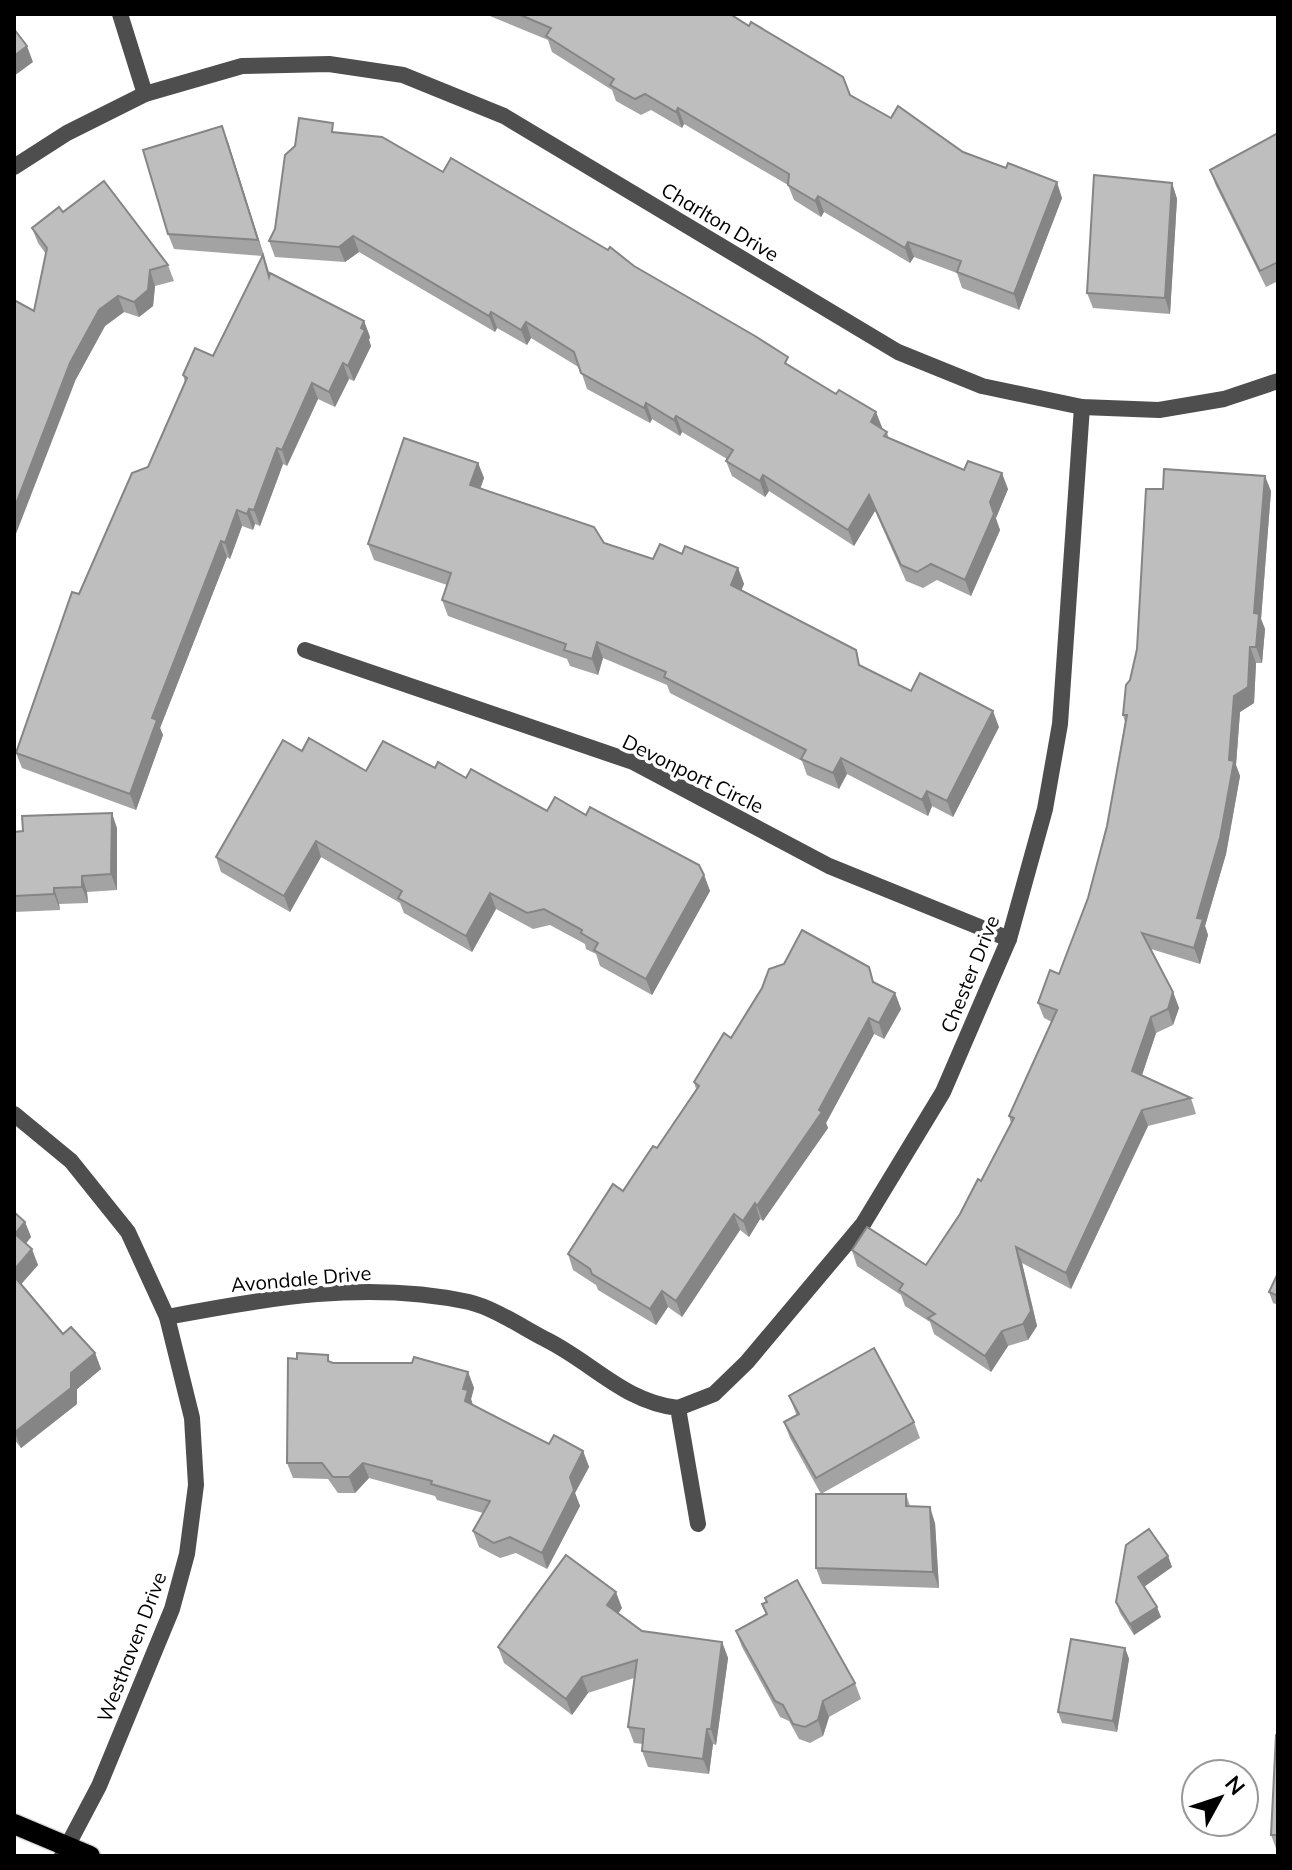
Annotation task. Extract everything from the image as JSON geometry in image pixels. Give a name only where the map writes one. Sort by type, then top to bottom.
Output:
[{"type":"main road","points":[[14,1824],[65,1850],[90,1856]]},
{"type":"street","points":[[14,167],[67,133],[145,94],[120,14]]},
{"type":"street","name":"Charlton Drive","points":[[145,94],[242,66],[329,64],[403,75],[504,116],[898,352],[982,386],[1082,407],[1159,410],[1224,399],[1278,381]]},
{"type":"street","name":"Chester Drive","points":[[678,1408],[714,1394],[747,1362],[863,1224],[943,1092],[1009,939],[1045,809],[1060,724],[1082,407]]},
{"type":"street","name":"Devonport Circle","points":[[305,650],[633,762],[829,866],[1009,939]]},
{"type":"street","name":"Westhaven Drive","points":[[14,1114],[71,1161],[128,1232],[167,1317],[192,1418],[196,1485],[187,1554],[172,1609],[99,1786],[65,1850]]},
{"type":"street","name":"Avondale Drive","points":[[167,1317],[260,1299],[363,1290],[471,1302],[562,1347],[651,1405],[678,1408]]},
{"type":"street","points":[[678,1408],[698,1524]]},
{"type":"building","points":[[518,14],[730,14],[749,26],[751,22],[843,77],[850,95],[891,118],[898,106],[963,152],[1006,168],[1008,163],[1057,182],[1014,294],[957,272],[961,261],[908,242],[905,248],[818,196],[815,201],[788,185],[789,174],[678,108],[676,112],[645,94],[635,99],[610,85],[614,79],[546,36],[551,28]]},
{"type":"building","points":[[14,29],[27,46],[14,56]]},
{"type":"building","points":[[299,118],[333,123],[332,132],[382,137],[443,172],[451,158],[608,250],[610,247],[634,266],[788,357],[785,363],[836,394],[839,390],[876,412],[871,422],[887,432],[884,436],[964,470],[968,461],[1002,473],[990,502],[994,514],[965,580],[931,564],[917,572],[901,565],[869,495],[848,530],[763,475],[760,481],[726,461],[733,450],[676,416],[674,420],[646,403],[644,408],[581,373],[574,352],[526,322],[521,330],[491,312],[489,316],[353,236],[339,247],[269,241],[275,229],[285,155],[295,146]]},
{"type":"building","points":[[222,126],[258,240],[168,234],[143,150]]},
{"type":"building","points":[[1278,133],[1278,262],[1260,271],[1210,170]]},
{"type":"building","points":[[1094,175],[1172,183],[1165,298],[1087,293]]},
{"type":"building","points":[[104,181],[168,265],[150,270],[148,290],[134,302],[118,296],[99,310],[70,363],[14,509],[14,300],[34,311],[47,248],[32,228],[59,207],[63,212]]},
{"type":"building","points":[[263,255],[269,277],[270,273],[364,321],[361,328],[365,330],[348,366],[343,363],[329,392],[312,383],[282,450],[277,448],[254,510],[249,509],[247,514],[237,510],[225,543],[221,541],[152,718],[157,720],[130,794],[16,753],[72,592],[79,594],[132,473],[148,467],[187,378],[183,375],[195,348],[213,356]]},
{"type":"building","points":[[404,438],[478,463],[470,485],[594,527],[604,543],[653,559],[660,544],[682,554],[685,546],[738,568],[731,585],[856,650],[859,665],[911,691],[920,673],[993,711],[947,801],[927,791],[922,800],[841,758],[833,773],[801,759],[806,750],[664,677],[666,672],[597,642],[592,659],[564,650],[566,644],[442,600],[451,573],[368,544]]},
{"type":"building","points":[[1164,469],[1265,476],[1254,613],[1259,614],[1256,647],[1250,647],[1248,687],[1234,696],[1229,760],[1234,761],[1220,838],[1197,918],[1203,919],[1194,948],[1142,933],[1173,992],[1168,1009],[1151,1017],[1132,1071],[1191,1098],[1142,1110],[1066,1273],[1016,1247],[1031,1311],[1023,1324],[1002,1331],[985,1356],[928,1318],[935,1314],[899,1290],[903,1284],[852,1250],[867,1227],[926,1265],[960,1214],[978,1179],[981,1181],[1014,1118],[1009,1116],[1057,1010],[1038,1003],[1050,970],[1059,974],[1088,898],[1107,826],[1127,715],[1123,715],[1126,685],[1137,649],[1146,489],[1163,489]]},
{"type":"building","points":[[309,738],[366,771],[383,741],[435,768],[438,762],[466,778],[471,769],[547,811],[555,797],[586,815],[590,807],[699,865],[704,875],[646,979],[594,950],[598,943],[581,933],[582,930],[544,909],[527,913],[490,893],[466,936],[398,898],[402,891],[316,841],[284,896],[216,857],[283,740],[302,751]]},
{"type":"building","points":[[112,813],[111,874],[82,876],[82,887],[54,888],[54,894],[14,896],[14,832],[23,831],[22,816]]},
{"type":"building","points":[[802,930],[869,967],[873,982],[895,993],[879,1023],[869,1018],[819,1110],[822,1112],[757,1206],[755,1203],[743,1221],[734,1214],[676,1301],[662,1291],[650,1309],[592,1274],[590,1269],[568,1254],[613,1184],[623,1191],[653,1146],[657,1148],[699,1086],[694,1082],[724,1033],[731,1038],[762,988],[769,969],[784,964]]},
{"type":"building","points":[[14,1212],[25,1222],[15,1234],[32,1249],[14,1270]]},
{"type":"building","points":[[1278,1273],[1278,1296],[1269,1292]]},
{"type":"building","points":[[14,1276],[63,1334],[71,1327],[95,1353],[71,1373],[71,1388],[15,1432],[14,1431]]},
{"type":"building","points":[[874,1348],[914,1422],[816,1478],[784,1422],[799,1414],[789,1396]]},
{"type":"building","points":[[297,1353],[328,1355],[328,1361],[333,1363],[412,1363],[414,1357],[468,1372],[463,1389],[468,1390],[465,1401],[549,1444],[554,1435],[583,1451],[570,1477],[574,1490],[542,1553],[510,1537],[494,1543],[473,1531],[490,1501],[431,1484],[432,1481],[363,1463],[349,1477],[333,1477],[322,1463],[287,1463],[288,1358],[297,1359]]},
{"type":"building","points":[[816,1494],[906,1494],[906,1506],[930,1507],[933,1572],[816,1568]]},
{"type":"building","points":[[1149,1529],[1168,1556],[1138,1577],[1157,1607],[1130,1624],[1116,1602],[1126,1545]]},
{"type":"building","points":[[566,1555],[616,1592],[607,1605],[642,1631],[722,1642],[711,1729],[707,1729],[703,1759],[642,1751],[644,1729],[628,1727],[637,1660],[582,1677],[566,1699],[498,1647]]},
{"type":"building","points":[[797,1580],[855,1683],[823,1701],[818,1720],[805,1727],[793,1724],[783,1705],[775,1701],[736,1631],[767,1614],[762,1604],[767,1602],[765,1598]]},
{"type":"building","points":[[1071,1639],[1125,1648],[1113,1721],[1058,1712]]},
{"type":"building","points":[[1276,1735],[1278,1835],[1271,1835]]}]
